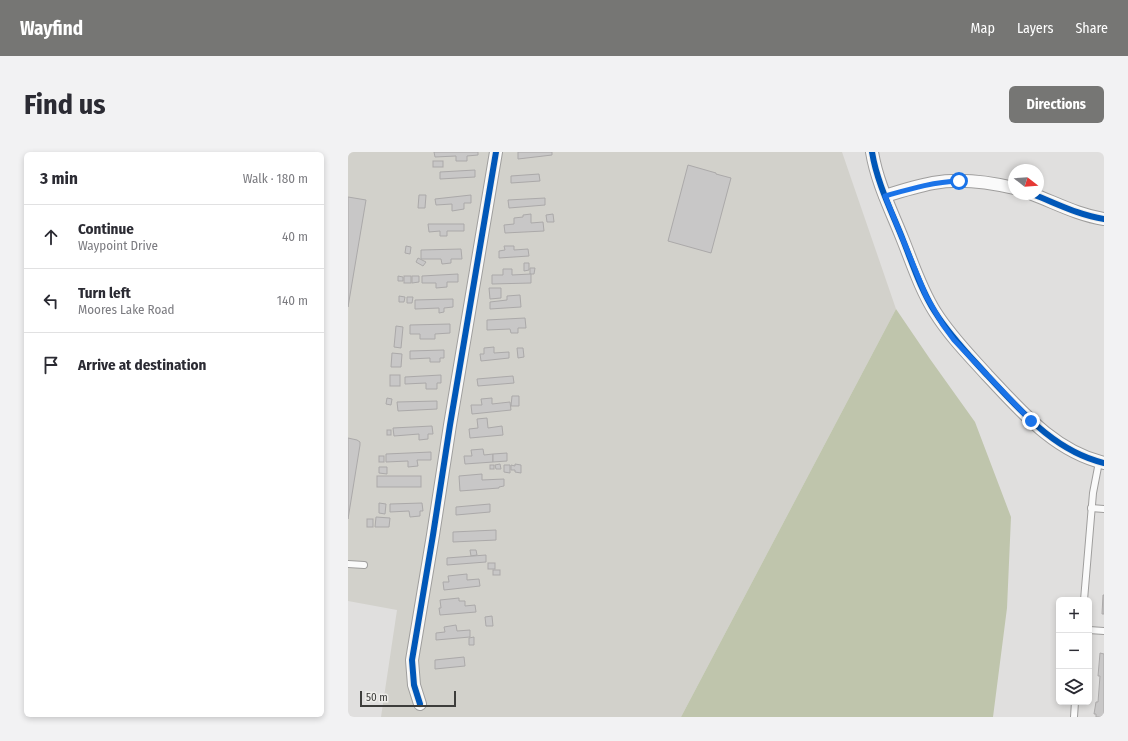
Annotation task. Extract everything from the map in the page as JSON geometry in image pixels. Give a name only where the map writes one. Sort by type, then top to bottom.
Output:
[{"type":"street","points":[[420,704],[414,685],[412,660],[496,152]]},
{"type":"street","points":[[872,152],[885,196],[926,296],[943,325],[954,340],[1017,407],[1045,433],[1060,444],[1077,453],[1102,462]]},
{"type":"street","points":[[885,196],[917,187],[947,181],[985,183],[1008,187]]},
{"type":"street","points":[[1044,199],[1076,212],[1104,219]]},
{"type":"lane","points":[[1084,597],[1094,486],[1102,462]]},
{"type":"lane","points":[[1092,508],[1104,509]]},
{"type":"lane","points":[[348,564],[364,565]]},
{"type":"lane","points":[[1092,630],[1104,631]]},
{"type":"lane","points":[[1074,717],[1075,705]]},
{"type":"shaded area","points":[[348,152],[842,152],[896,309],[681,717],[381,717],[397,610],[348,601]]},
{"type":"green space","points":[[896,309],[975,422],[1011,517],[1007,608],[993,717],[681,717]]},
{"type":"building","points":[[434,152],[478,152],[478,155],[467,156],[467,161],[456,161],[456,156],[435,157]]},
{"type":"building","points":[[518,152],[552,152],[552,155],[518,159]]},
{"type":"building","points":[[433,161],[443,161],[443,167],[433,167]]},
{"type":"building","points":[[688,165],[731,178],[711,253],[668,241]]},
{"type":"building","points":[[475,170],[475,177],[440,179],[440,172]]},
{"type":"building","points":[[539,174],[540,181],[511,183],[511,176]]},
{"type":"building","points":[[419,195],[426,195],[425,208],[418,208]]},
{"type":"building","points":[[471,195],[471,203],[464,203],[464,209],[452,211],[452,204],[436,205],[435,199]]},
{"type":"building","points":[[348,197],[366,200],[348,307]]},
{"type":"building","points":[[545,198],[545,205],[509,208],[508,200]]},
{"type":"building","points":[[531,214],[531,223],[543,222],[544,231],[505,233],[504,225],[514,224],[514,218]]},
{"type":"building","points":[[553,214],[554,222],[547,222],[546,215]]},
{"type":"building","points":[[428,224],[464,224],[464,231],[447,231],[447,236],[440,236],[440,231],[429,232]]},
{"type":"building","points":[[406,246],[411,247],[410,254],[405,253]]},
{"type":"building","points":[[504,246],[514,246],[514,250],[528,249],[529,256],[499,258],[499,251],[505,250]]},
{"type":"building","points":[[461,249],[462,259],[451,259],[451,263],[442,264],[441,259],[421,259],[421,250]]},
{"type":"building","points":[[418,258],[426,262],[423,266],[416,262]]},
{"type":"building","points":[[524,263],[529,263],[529,270],[524,271]]},
{"type":"building","points":[[530,268],[535,268],[534,274],[530,274]]},
{"type":"building","points":[[503,269],[512,269],[512,275],[531,274],[531,283],[492,284],[492,275],[503,275]]},
{"type":"building","points":[[458,274],[458,282],[447,282],[447,287],[436,288],[436,283],[422,283],[422,276]]},
{"type":"building","points":[[398,276],[403,277],[403,281],[398,281]]},
{"type":"building","points":[[404,276],[411,276],[411,283],[404,283]]},
{"type":"building","points":[[412,276],[419,276],[419,282],[412,283]]},
{"type":"building","points":[[489,288],[501,288],[501,298],[490,299]]},
{"type":"building","points":[[520,295],[521,307],[490,309],[490,302],[507,300],[507,296]]},
{"type":"building","points":[[399,296],[405,297],[404,302],[399,302]]},
{"type":"building","points":[[407,297],[413,297],[412,303],[407,303]]},
{"type":"building","points":[[453,299],[453,307],[444,308],[444,312],[439,313],[439,308],[415,309],[415,300]]},
{"type":"building","points":[[525,318],[526,328],[518,328],[518,333],[511,333],[510,329],[487,330],[487,320]]},
{"type":"building","points":[[450,324],[450,333],[435,334],[435,339],[420,339],[420,334],[410,334],[410,325]]},
{"type":"building","points":[[396,326],[403,327],[401,348],[394,347]]},
{"type":"building","points":[[494,347],[494,353],[509,352],[509,358],[481,361],[480,354],[484,354],[484,348]]},
{"type":"building","points":[[517,348],[523,348],[524,357],[518,358]]},
{"type":"building","points":[[444,350],[444,358],[440,358],[440,362],[430,362],[430,358],[410,359],[410,351]]},
{"type":"building","points":[[392,353],[402,354],[401,367],[391,367]]},
{"type":"building","points":[[390,375],[400,375],[400,386],[390,386]]},
{"type":"building","points":[[441,375],[441,383],[437,383],[437,389],[426,389],[426,383],[405,384],[405,377]]},
{"type":"building","points":[[513,376],[514,383],[478,386],[477,379]]},
{"type":"building","points":[[512,396],[519,396],[519,406],[511,406]]},
{"type":"building","points":[[387,398],[392,399],[391,405],[386,404]]},
{"type":"building","points":[[492,398],[492,404],[510,402],[511,410],[472,414],[471,405],[482,405],[481,399]]},
{"type":"building","points":[[437,401],[437,409],[398,411],[397,402]]},
{"type":"building","points":[[487,418],[488,428],[502,426],[503,435],[470,438],[469,429],[478,428],[477,419]]},
{"type":"building","points":[[432,426],[433,434],[428,434],[428,439],[419,440],[419,434],[394,436],[393,428]]},
{"type":"building","points":[[387,430],[391,430],[391,435],[387,435]]},
{"type":"building","points":[[348,438],[357,440],[360,442],[360,445],[348,519]]},
{"type":"building","points":[[483,449],[484,455],[493,454],[493,462],[465,464],[464,456],[472,456],[471,450]]},
{"type":"building","points":[[431,452],[431,460],[417,460],[418,466],[408,467],[408,461],[386,462],[386,454]]},
{"type":"building","points":[[507,453],[507,461],[493,462],[493,454]]},
{"type":"building","points":[[379,456],[384,456],[384,462],[379,462]]},
{"type":"building","points":[[500,464],[501,469],[496,469],[495,465]]},
{"type":"building","points":[[515,464],[521,465],[521,473],[511,470],[511,465],[515,466]]},
{"type":"building","points":[[490,465],[494,465],[494,469],[490,469]]},
{"type":"building","points":[[504,465],[510,465],[510,473],[504,472]]},
{"type":"building","points":[[379,467],[387,467],[387,474],[379,473]]},
{"type":"building","points":[[482,474],[482,480],[504,479],[504,486],[499,488],[460,491],[459,476]]},
{"type":"building","points":[[377,476],[421,476],[421,487],[377,487]]},
{"type":"building","points":[[379,503],[386,504],[385,514],[379,513]]},
{"type":"building","points":[[422,503],[423,511],[420,511],[420,516],[410,517],[409,511],[390,512],[390,504]]},
{"type":"building","points":[[490,504],[490,512],[456,515],[456,507]]},
{"type":"building","points":[[376,517],[390,518],[389,527],[375,527]]},
{"type":"building","points":[[367,519],[373,519],[373,527],[367,527]]},
{"type":"building","points":[[496,530],[496,540],[453,542],[453,532]]},
{"type":"building","points":[[470,550],[476,550],[477,555],[471,556]]},
{"type":"building","points":[[486,555],[486,562],[447,565],[447,558]]},
{"type":"building","points":[[488,563],[495,563],[495,569],[488,569]]},
{"type":"building","points":[[493,570],[500,570],[500,575],[493,575]]},
{"type":"building","points":[[467,574],[467,580],[479,579],[480,586],[444,590],[443,582],[449,582],[448,576]]},
{"type":"building","points":[[1103,595],[1104,614],[1102,614]]},
{"type":"building","points":[[459,598],[459,601],[465,601],[465,606],[475,605],[476,612],[440,615],[440,600]]},
{"type":"building","points":[[492,616],[493,626],[486,626],[485,617]]},
{"type":"building","points":[[456,625],[457,631],[470,630],[470,637],[436,640],[436,633],[445,632],[444,627]]},
{"type":"building","points":[[474,637],[474,645],[469,645],[469,638]]},
{"type":"building","points":[[1100,653],[1104,654],[1104,717],[1096,717],[1096,714],[1094,714],[1096,702],[1098,702]]},
{"type":"building","points":[[464,657],[465,666],[435,669],[435,660]]},
{"type":"cycle path","points":[[420,704],[414,685],[412,660],[496,152]]},
{"type":"cycle path","points":[[872,152],[881,186],[918,277],[930,304],[941,321],[967,353],[1026,416],[1069,449],[1104,463]]},
{"type":"cycle path","points":[[1044,199],[1076,212],[1104,219]]},
{"type":"route","points":[[959,181],[935,183],[885,196],[926,296],[943,325],[954,340],[1031,421]]}]
